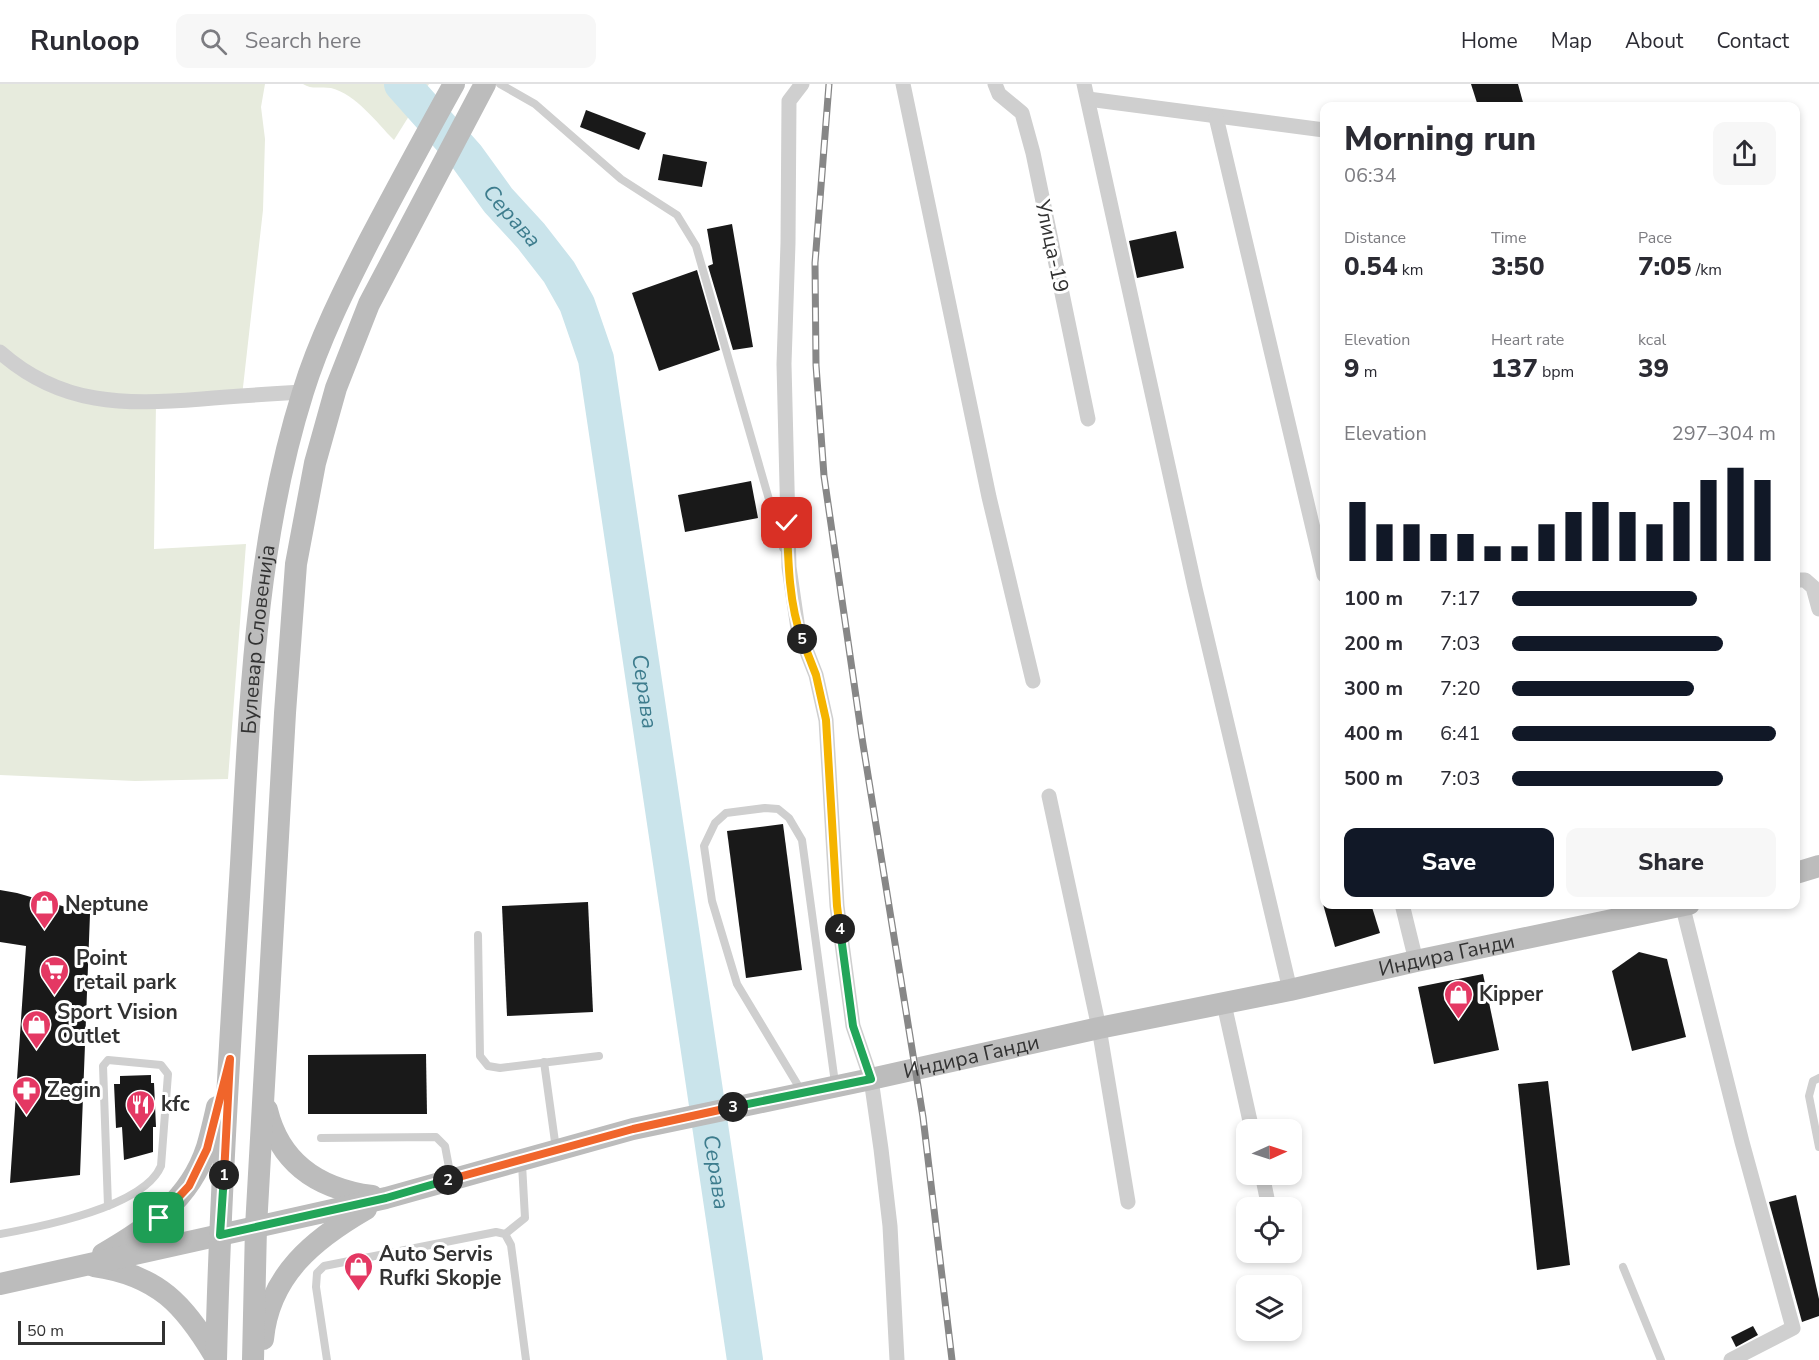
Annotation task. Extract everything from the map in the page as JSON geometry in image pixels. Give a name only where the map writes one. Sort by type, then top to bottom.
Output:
[{"type":"street","name":"Булевар Словенија","points":[[216,1359],[220,1235],[248,740],[259,617],[276,493],[288,441],[316,352],[345,289],[403,176],[454,84]]},
{"type":"street","name":"Булевар Словенија","points":[[253,1360],[256,1227],[285,713],[296,564],[304,519],[324,426],[351,347],[369,304],[485,84]]},
{"type":"street","points":[[802,84],[789,101],[789,220],[784,364],[789,567],[798,629],[816,675],[826,720],[837,906],[853,1026],[871,1079],[890,1226],[897,1360]]},
{"type":"street","points":[[903,84],[989,497],[1033,681]]},
{"type":"street","name":"Улица-19","points":[[995,84],[999,94],[1022,113],[1025,123],[1088,419]]},
{"type":"street","points":[[1290,990],[1195,588],[1086,91],[1216,117],[1320,130]]},
{"type":"street","points":[[1216,117],[1320,558]]},
{"type":"street","points":[[0,352],[30,375],[55,388],[82,397],[112,402],[138,403],[303,392]]},
{"type":"street","points":[[1800,580],[1805,580],[1813,587],[1819,609]]},
{"type":"street","points":[[1049,796],[1099,1028],[1128,1202]]},
{"type":"street","points":[[1800,872],[1819,866]]},
{"type":"street","points":[[1403,909],[1416,961]]},
{"type":"street","name":"Индира Ганди","points":[[0,1284],[386,1198],[633,1129],[1665,909]]},
{"type":"street","points":[[1685,909],[1742,1142],[1793,1328],[1731,1360]]},
{"type":"street","points":[[1224,1004],[1250,1119]]},
{"type":"street","points":[[86,1264],[159,1218],[189,1186],[207,1149],[230,1059]]},
{"type":"street","points":[[263,1097],[272,1131],[291,1160],[318,1181],[350,1193],[386,1198]]},
{"type":"street","points":[[262,1360],[264,1326],[274,1294],[290,1269],[323,1236],[386,1198]]},
{"type":"street","points":[[86,1264],[117,1269],[147,1281],[173,1299],[197,1326],[216,1359]]},
{"type":"lane","points":[[500,84],[535,104],[621,179],[677,215],[696,246],[789,567]]},
{"type":"lane","points":[[803,1093],[737,984],[712,901],[704,846],[715,822],[726,813],[765,808],[778,809],[789,818],[802,840],[836,1086]]},
{"type":"lane","points":[[477,934],[480,1056],[488,1066],[500,1068],[599,1056]]},
{"type":"lane","points":[[0,1234],[33,1228],[108,1206],[150,1183],[161,1166],[168,1074],[161,1065],[108,1060],[103,1066],[108,1206]]},
{"type":"lane","points":[[544,1062],[556,1150]]},
{"type":"lane","points":[[1819,1078],[1813,1081],[1809,1096],[1819,1147]]},
{"type":"lane","points":[[321,1138],[436,1137],[445,1146],[452,1179]]},
{"type":"lane","points":[[505,1234],[525,1218],[521,1160]]},
{"type":"lane","points":[[327,1360],[316,1287],[317,1273],[324,1266],[496,1232],[505,1234],[512,1245],[526,1360]]},
{"type":"lane","points":[[1623,1267],[1660,1360]]},
{"type":"shaded area","points":[[0,84],[265,84],[261,107],[265,139],[263,210],[242,396],[156,402],[154,549],[246,544],[228,779],[135,781],[0,775]]},
{"type":"shaded area","points":[[303,84],[429,84],[394,140],[366,110],[349,97],[331,88]]},
{"type":"building","points":[[1471,84],[1518,84],[1523,102],[1477,102]]},
{"type":"building","points":[[586,110],[646,133],[639,150],[580,127]]},
{"type":"building","points":[[663,154],[707,162],[702,187],[658,180]]},
{"type":"building","points":[[732,224],[753,347],[733,350],[708,266],[713,264],[707,229]]},
{"type":"building","points":[[1176,231],[1184,268],[1137,278],[1129,241]]},
{"type":"building","points":[[697,270],[720,350],[659,371],[632,293]]},
{"type":"building","points":[[751,481],[758,518],[685,532],[678,495]]},
{"type":"building","points":[[783,824],[802,970],[746,978],[727,831]]},
{"type":"building","name":"Point retail park","points":[[0,890],[90,914],[80,1175],[10,1183],[26,946],[0,942]]},
{"type":"building","points":[[588,902],[593,1012],[507,1016],[502,906]]},
{"type":"building","points":[[1324,909],[1373,909],[1380,933],[1335,947]]},
{"type":"building","points":[[1639,952],[1667,959],[1686,1037],[1632,1051],[1612,971]]},
{"type":"building","name":"Kipper","points":[[1483,974],[1499,1050],[1434,1064],[1418,987]]},
{"type":"building","points":[[426,1054],[427,1114],[308,1114],[308,1055]]},
{"type":"building","points":[[151,1075],[151,1083],[154,1083],[156,1127],[153,1127],[153,1152],[124,1160],[122,1127],[116,1128],[114,1084],[120,1084],[120,1076]]},
{"type":"building","points":[[1548,1081],[1570,1265],[1537,1270],[1518,1084]]},
{"type":"building","points":[[1796,1195],[1819,1299],[1819,1316],[1802,1322],[1769,1202]]},
{"type":"building","points":[[1753,1326],[1758,1335],[1736,1347],[1731,1337]]},
{"type":"waterway","name":"Серава","points":[[402,84],[467,157],[498,200],[531,236],[559,272],[577,304],[596,359],[745,1360]]},
{"type":"railway","points":[[829,84],[815,263],[816,365],[824,476],[862,738],[923,1117],[952,1360]]},
{"type":"place","name":"Neptune","points":[[44,930]]},
{"type":"place","name":"Point retail park","points":[[55,996]]},
{"type":"place","name":"Kipper","points":[[1458,1020]]},
{"type":"place","name":"Sport Vision Outlet","points":[[36,1050]]},
{"type":"place","name":"Zegin","points":[[26,1116]]},
{"type":"place","name":"kfc","points":[[140,1130]]},
{"type":"place","name":"Auto Servis Rufki Skopje","points":[[358,1292]]},
{"type":"route","points":[[159,1218],[189,1186],[207,1149],[230,1059],[220,1235],[386,1198],[633,1129],[871,1079],[853,1026],[837,906],[826,720],[816,675],[798,629],[789,567],[787,523]]}]
